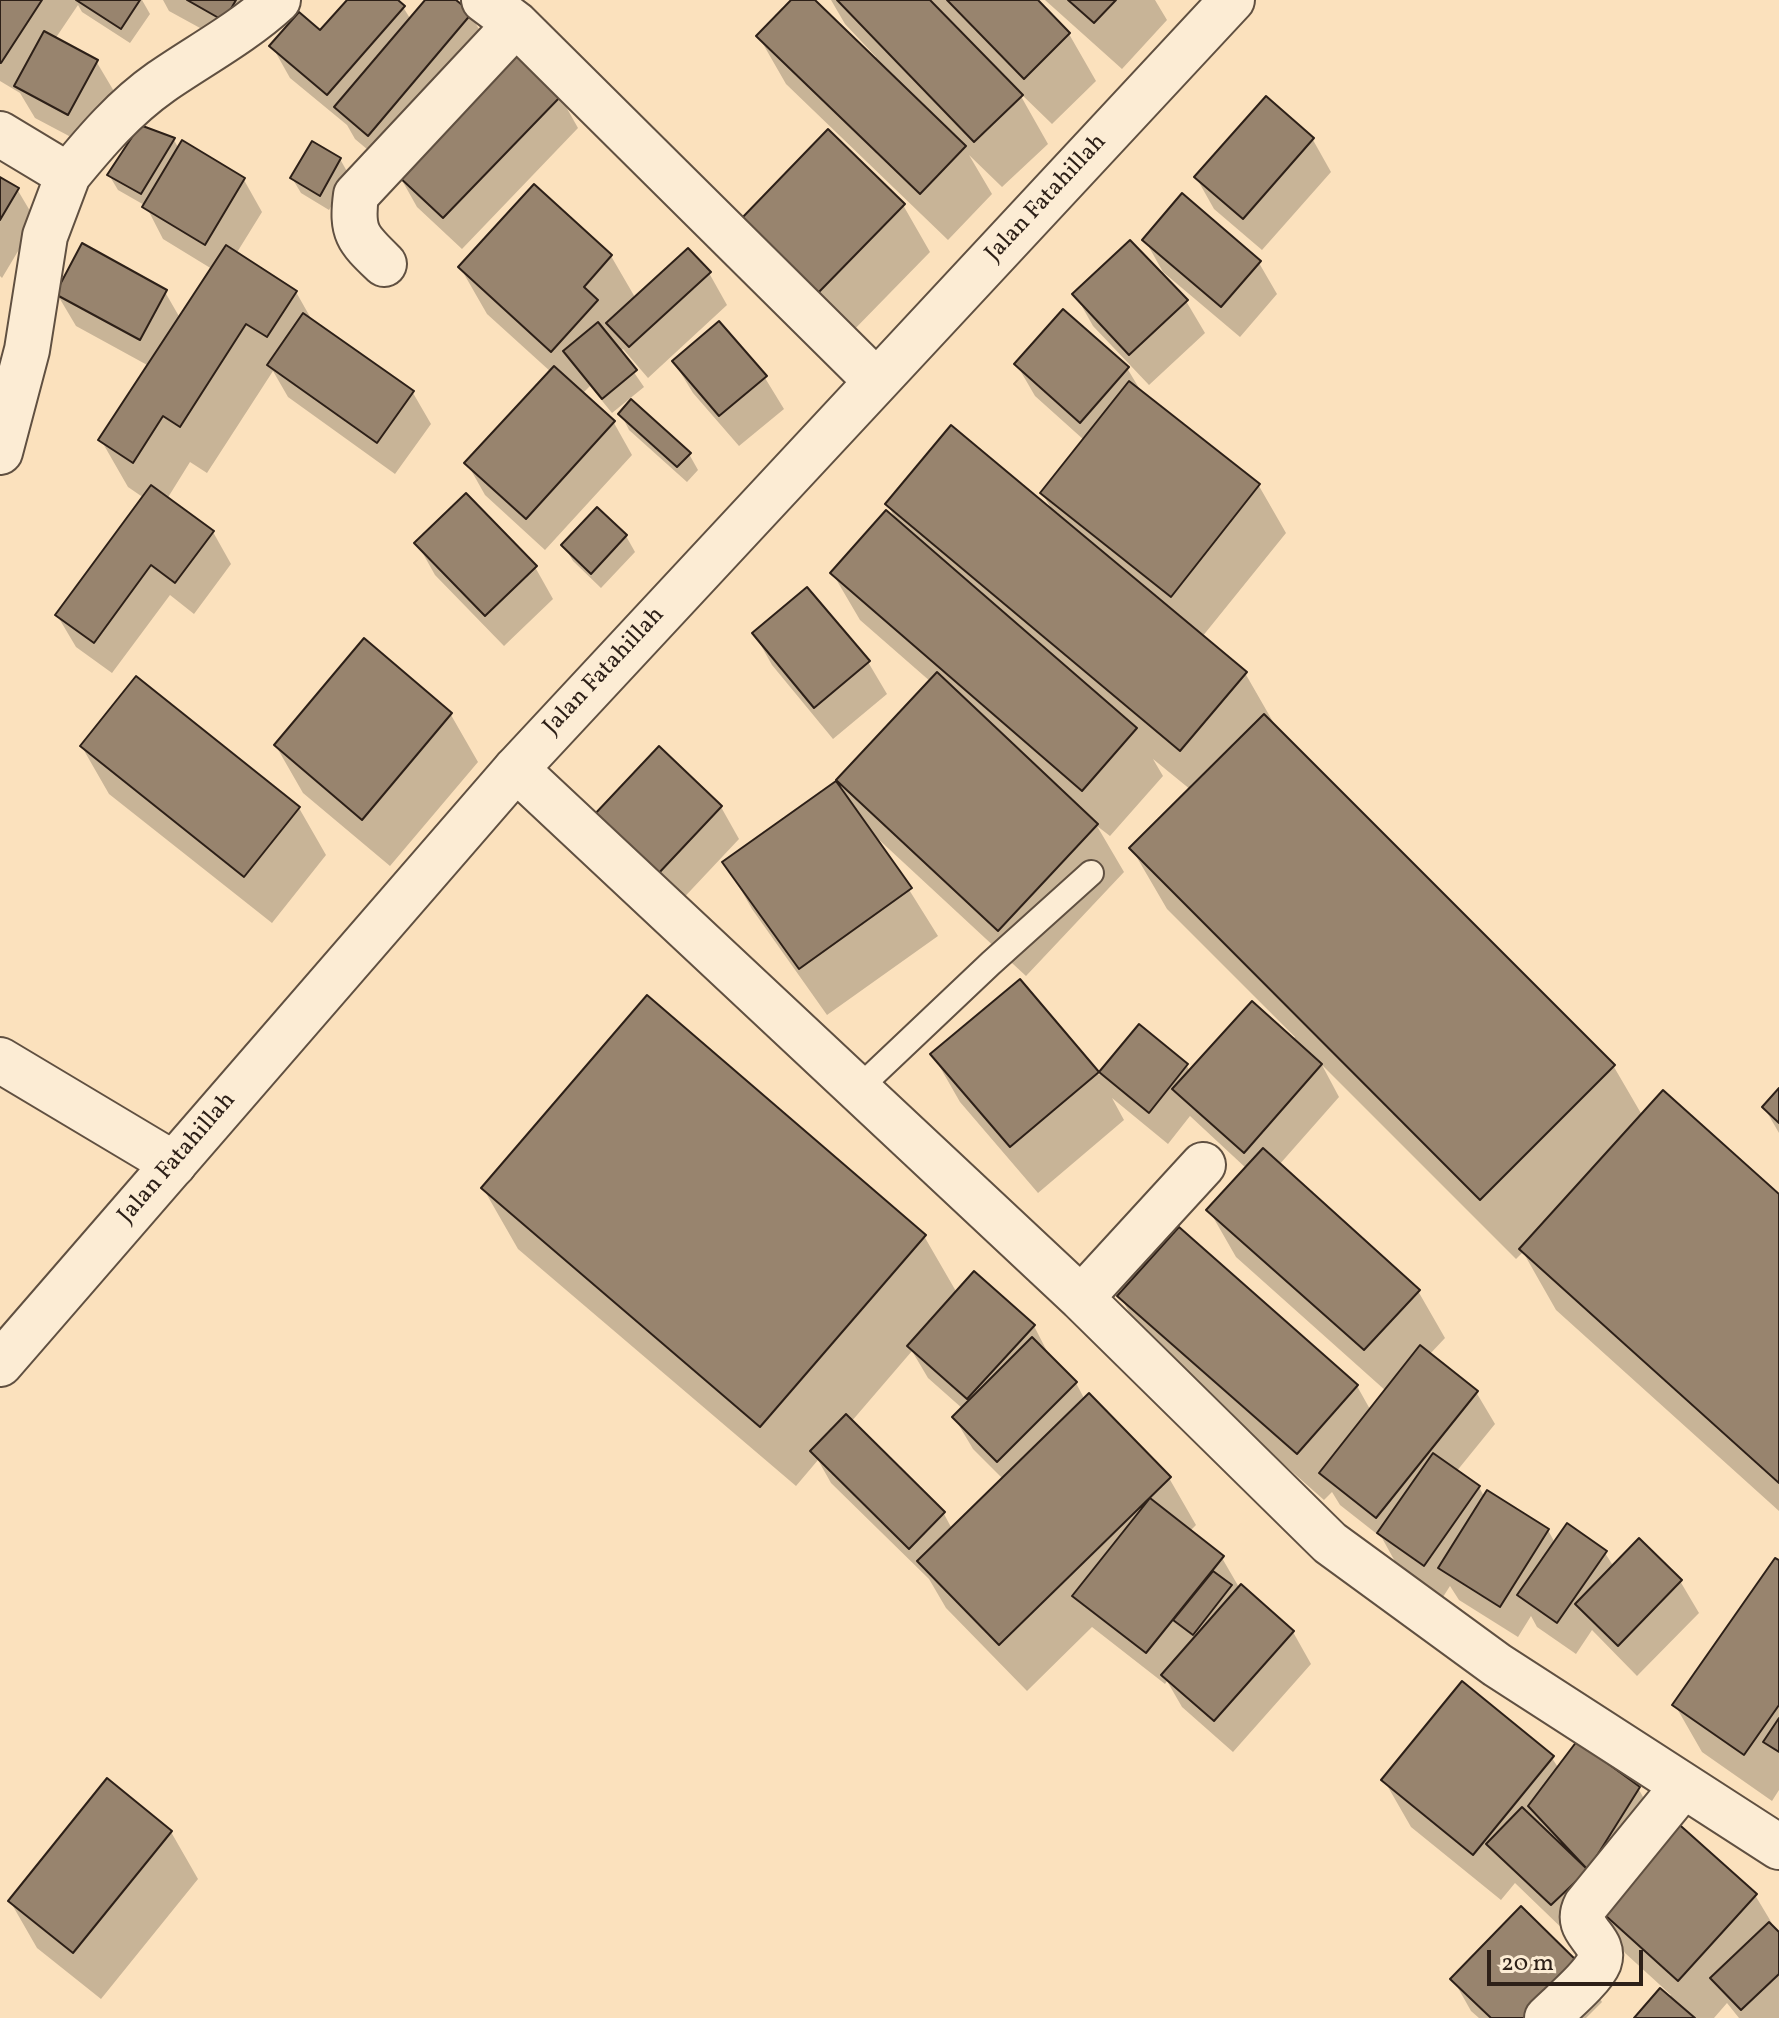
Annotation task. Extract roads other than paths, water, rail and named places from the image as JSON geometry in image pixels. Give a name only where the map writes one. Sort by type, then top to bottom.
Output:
[{"type":"street","points":[[0,452],[27,350],[45,236],[68,175],[123,113],[159,84],[250,24],[278,0]]},
{"type":"street","name":"Jalan Fatahillah","points":[[0,1364],[516,769],[1232,0]]},
{"type":"street","points":[[384,264],[364,245],[352,221],[356,195],[500,12],[876,381]]},
{"type":"street","points":[[0,134],[68,175]]},
{"type":"street","points":[[516,769],[1081,1298],[1330,1543],[1497,1665],[1779,1847]]},
{"type":"street","points":[[0,1060],[174,1164]]},
{"type":"street","points":[[1081,1298],[1203,1165]]},
{"type":"street","points":[[1547,2018],[1590,1975],[1600,1960],[1600,1950],[1583,1925],[1581,1914],[1586,1905],[1683,1786]]},
{"type":"lane","points":[[859,1088],[1091,873]]}]
